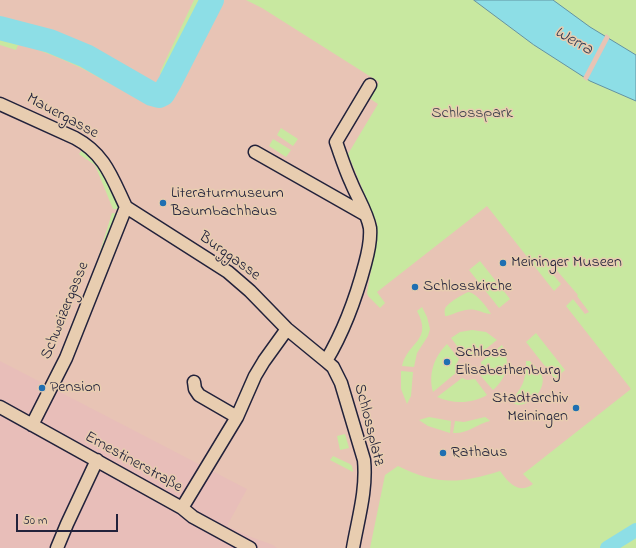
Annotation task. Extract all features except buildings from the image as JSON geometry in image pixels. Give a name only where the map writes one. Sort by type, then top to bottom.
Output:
[{"type":"street","points":[[326,361],[334,348],[353,305],[370,241],[370,228],[366,215],[349,178],[336,142],[370,85]]},
{"type":"street","name":"Mauergasse","points":[[0,104],[85,144],[102,160],[126,208]]},
{"type":"street","points":[[255,152],[366,215]]},
{"type":"street","name":"Burggasse","points":[[126,208],[228,272],[250,291],[287,328]]},
{"type":"street","name":"Schweizergasse","points":[[32,425],[66,358],[126,208]]},
{"type":"street","points":[[182,508],[236,417],[261,366],[287,328]]},
{"type":"street","name":"Schlossplatz","points":[[287,328],[333,368],[341,383],[364,460],[365,471],[364,490],[353,548]]},
{"type":"street","points":[[194,382],[195,389],[199,395],[236,417]]},
{"type":"street","name":"Ernestinerstraße","points":[[0,407],[97,460],[182,508],[193,517],[250,548]]},
{"type":"street","points":[[57,548],[66,524],[97,460]]},
{"type":"shaded area","points":[[0,361],[247,489],[227,526],[277,548],[0,548]]},
{"type":"green space","points":[[194,0],[207,0],[166,80],[160,72]]},
{"type":"green space","name":"Schlosspark","points":[[246,0],[474,0],[534,45],[590,81],[636,101],[636,548],[370,548],[385,475],[398,466],[424,477],[448,480],[472,478],[500,471],[514,486],[518,488],[528,487],[533,484],[523,474],[631,389],[566,306],[573,299],[585,314],[589,312],[577,296],[578,295],[553,266],[549,270],[561,284],[554,291],[487,206],[377,292],[385,303],[380,308],[368,296],[367,293],[377,224],[348,154],[378,104],[369,98],[379,82],[262,8]]},
{"type":"green space","points":[[553,0],[636,0],[636,55],[590,27]]},
{"type":"green space","points":[[0,20],[58,35],[114,60],[106,82],[53,55],[19,43],[16,50],[0,45]]},
{"type":"green space","points":[[281,128],[298,139],[293,146],[277,135]]},
{"type":"green space","points":[[273,139],[291,150],[286,157],[269,146]]},
{"type":"green space","points":[[83,149],[99,164],[120,209],[113,209],[95,165],[79,154]]},
{"type":"green space","points":[[112,213],[120,214],[99,266],[96,265]]},
{"type":"green space","points":[[480,261],[510,299],[499,308],[469,270]]},
{"type":"green space","points":[[469,292],[484,304],[491,314],[468,310],[445,316],[445,310],[448,304],[459,296]]},
{"type":"green space","points":[[422,307],[427,317],[430,329],[428,336],[417,353],[414,367],[402,366],[409,351],[421,335],[421,321],[417,311]]},
{"type":"green space","points":[[472,330],[486,332],[497,340],[477,356],[471,354],[464,355],[451,338],[460,332]]},
{"type":"green space","points":[[536,333],[565,370],[555,379],[526,342]]},
{"type":"green space","points":[[447,344],[459,359],[456,365],[457,372],[433,392],[431,379],[433,366],[442,349]]},
{"type":"green space","points":[[502,345],[505,351],[507,364],[506,369],[502,380],[493,390],[480,375],[482,369],[481,362]]},
{"type":"green space","points":[[526,361],[530,361],[538,370],[542,376],[543,382],[534,398],[529,402],[518,405],[513,403],[512,400],[519,391],[523,382]]},
{"type":"green space","points":[[401,371],[413,372],[411,396],[407,404],[401,389]]},
{"type":"green space","points":[[462,378],[467,380],[475,379],[487,395],[475,400],[462,402],[449,401],[437,397]]},
{"type":"green space","points":[[429,417],[451,421],[450,433],[428,426],[419,420]]},
{"type":"green space","points":[[485,417],[490,421],[463,432],[453,433],[455,421],[464,422]]},
{"type":"green space","points":[[345,434],[349,448],[340,450],[337,436]]},
{"type":"green space","points":[[333,456],[350,464],[353,472],[330,460]]},
{"type":"water","name":"Werra","points":[[474,0],[553,0],[590,27],[636,55],[636,101],[590,81],[534,45]]},
{"type":"pier","points":[[606,34],[610,37],[587,81],[583,78]]},
{"type":"waterway","points":[[0,28],[50,41],[86,56],[152,94],[159,96],[163,94],[170,82],[212,0]]},
{"type":"waterway","points":[[607,548],[636,530]]},
{"type":"place","name":"Literaturmuseum Baumbachhaus","points":[[163,203]]},
{"type":"place","name":"Meininger Museen","points":[[503,263]]},
{"type":"place","name":"Schlosskirche","points":[[415,287]]},
{"type":"place","name":"Schloss Elisabethenburg","points":[[447,362]]},
{"type":"place","name":"Pension","points":[[42,388]]},
{"type":"place","name":"Stadtarchiv Meiningen","points":[[576,408]]},
{"type":"place","name":"Rathaus","points":[[443,453]]}]
